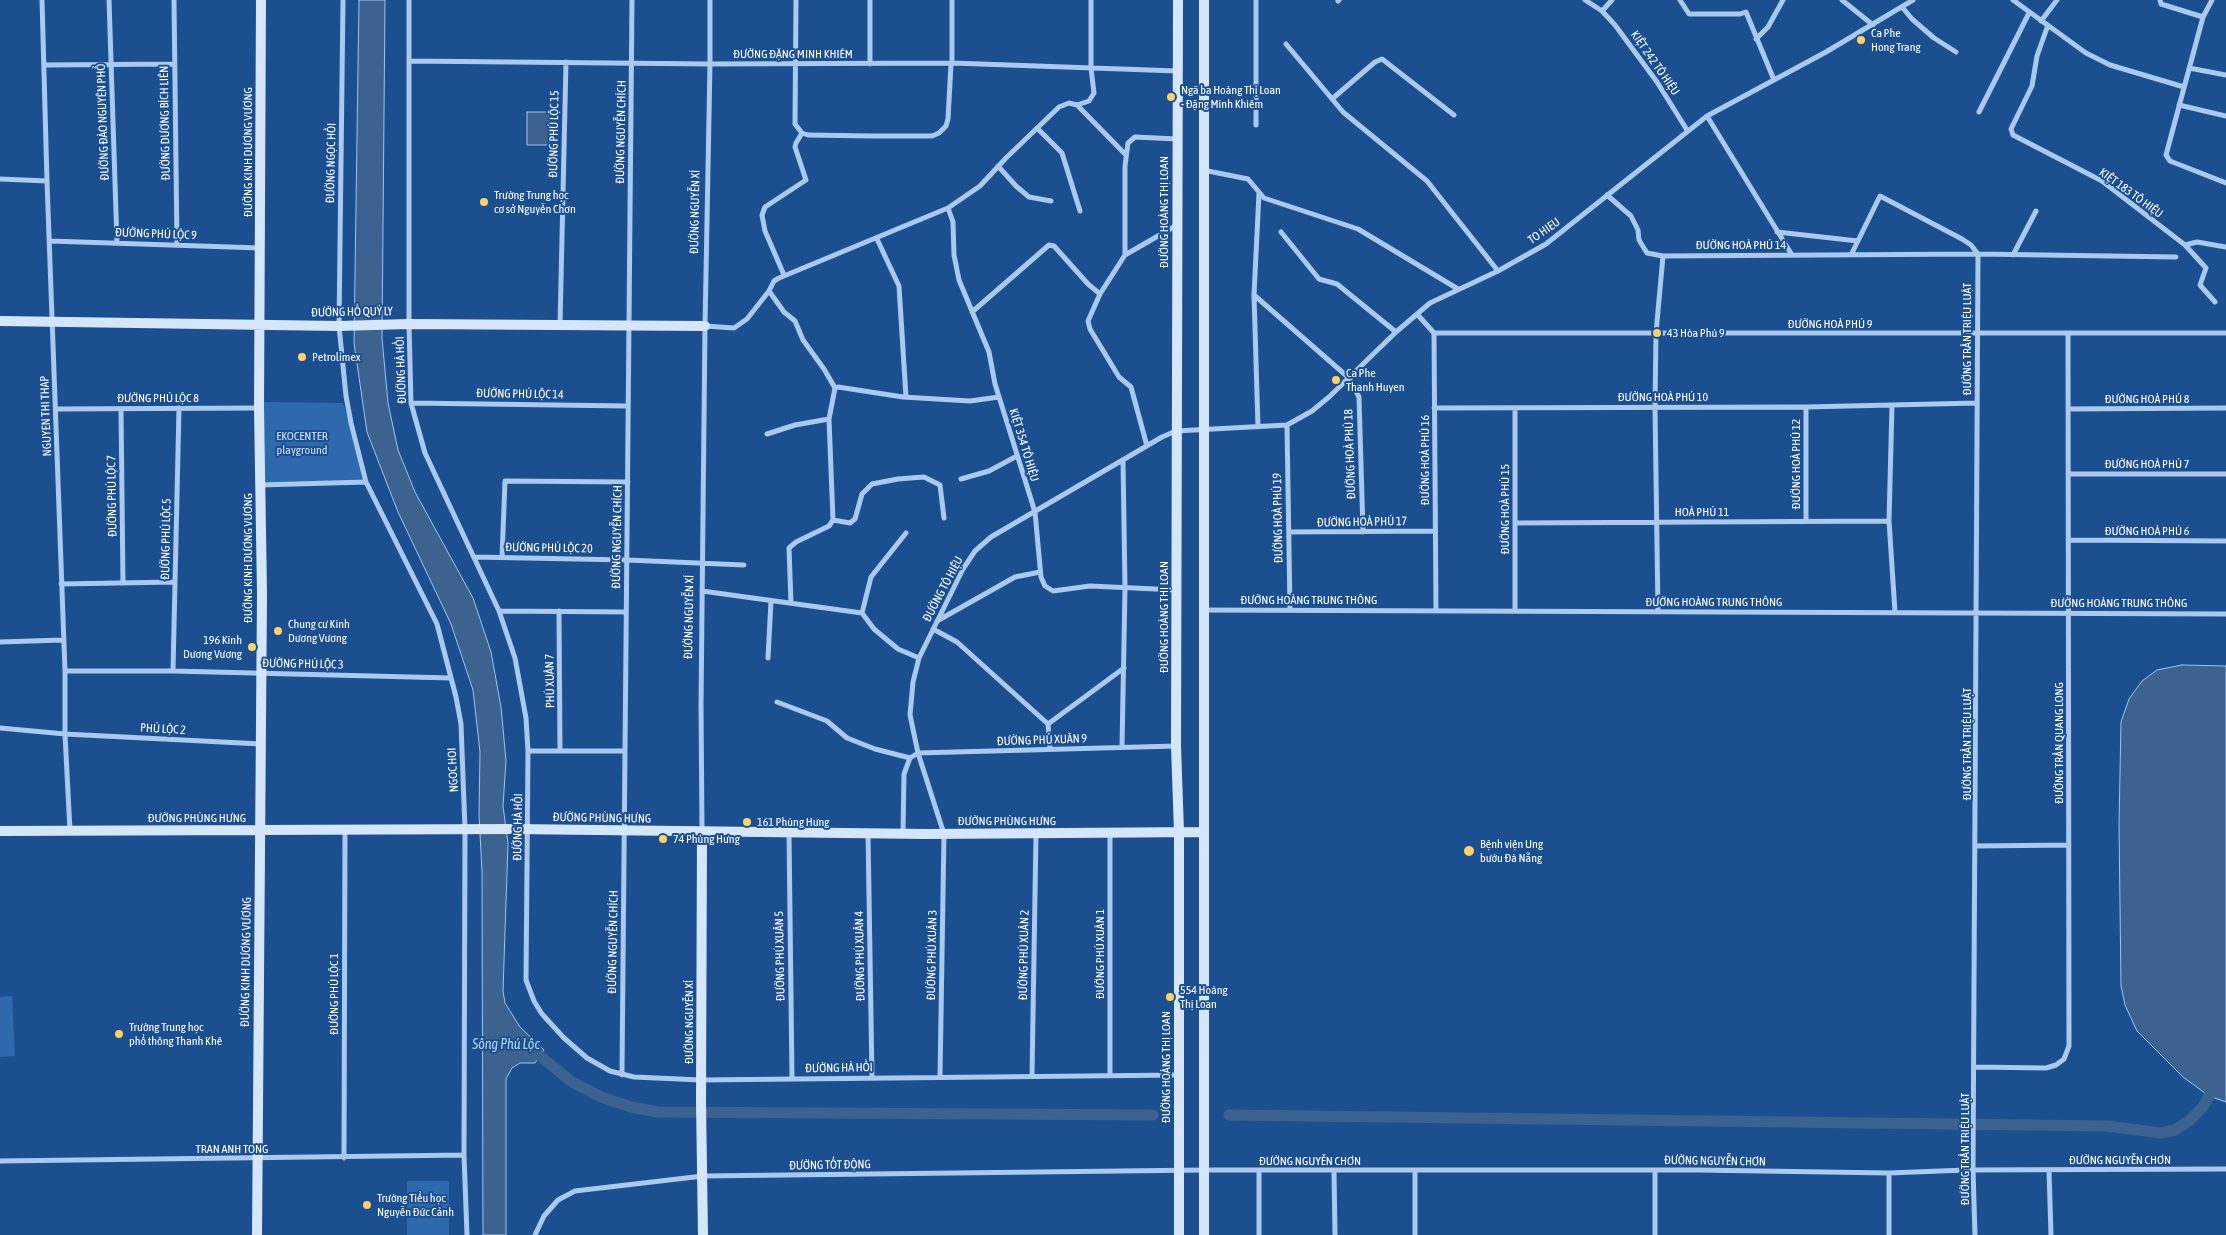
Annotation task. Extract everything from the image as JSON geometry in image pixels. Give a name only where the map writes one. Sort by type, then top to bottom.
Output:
[{"type":"street","name":"NGUYEN THI THAP","points":[[42,0],[62,640],[65,671],[65,734],[70,831]]},
{"type":"street","name":"ĐƯỜNG ĐÀO NGUYÊN PHỔ","points":[[109,0],[117,243]]},
{"type":"street","name":"ĐƯỜNG DƯƠNG BÍCH LIÊN","points":[[174,0],[177,245]]},
{"type":"street","name":"ĐƯỜNG KINH DƯƠNG VƯƠNG","points":[[256,1235],[261,744],[259,408],[262,0]]},
{"type":"street","name":"ĐƯỜNG NGỌC HỒI","points":[[343,0],[344,326]]},
{"type":"street","name":"ĐƯỜNG HÀ HỒI","points":[[409,0],[409,324],[411,403],[425,453],[499,611],[515,658],[526,718],[528,751],[527,988],[542,1014],[571,1044],[600,1066],[622,1075],[634,1077],[701,1080],[1179,1075]]},
{"type":"street","name":"ĐƯỜNG NGUYỄN CHÍCH","points":[[622,1075],[632,0]]},
{"type":"street","name":"ĐƯỜNG NGUYỄN XÍ","points":[[704,1235],[701,1125],[702,591],[710,0]]},
{"type":"street","points":[[796,0],[795,124],[802,133],[808,135],[871,136],[932,136],[939,133],[946,126],[951,64],[952,0]]},
{"type":"street","points":[[870,0],[870,64]]},
{"type":"street","points":[[705,326],[726,328],[741,324],[770,291],[774,281],[948,208],[980,186],[1037,128],[1065,104],[1086,104],[1094,93],[1091,68],[1091,0]]},
{"type":"street","name":"ĐƯỜNG HOÀNG THỊ LOAN","points":[[1178,0],[1176,746],[1179,832],[1179,1235]]},
{"type":"street","points":[[1204,0],[1202,430],[1204,1235]]},
{"type":"street","points":[[1256,0],[1256,125]]},
{"type":"street","name":"KIỆT 242 TÔ HIỆU","points":[[1585,0],[1602,12],[1620,32],[1657,82],[1687,130]]},
{"type":"street","points":[[1602,12],[1612,0]]},
{"type":"street","points":[[1680,0],[1689,14],[1740,14],[1746,12],[1774,80]]},
{"type":"street","points":[[1756,39],[1768,27],[1783,0]]},
{"type":"street","points":[[1842,0],[1873,26]]},
{"type":"street","name":"TO HIEU","points":[[1176,432],[1287,426],[1312,411],[1396,332],[1430,303],[1498,271],[1546,244],[1707,116],[1873,26],[1913,0]]},
{"type":"street","points":[[2013,0],[2086,53],[2110,66],[2184,87]]},
{"type":"street","points":[[2041,21],[2057,0]]},
{"type":"street","points":[[2160,0],[2161,4],[2203,17]]},
{"type":"street","points":[[2212,0],[2203,17],[2167,159],[2226,183]]},
{"type":"street","points":[[1902,7],[1934,38],[1956,52]]},
{"type":"street","points":[[1979,112],[2029,13]]},
{"type":"street","name":"KIỆT 183 TÔ HIỆU","points":[[2048,26],[2037,56],[2030,94],[2011,129],[2013,135],[2102,181],[2185,245],[2206,268],[2200,285],[2215,302]]},
{"type":"street","points":[[1286,44],[1332,99],[1358,126],[1427,181],[1498,271]]},
{"type":"street","points":[[1332,99],[1375,62],[1382,59],[1454,115]]},
{"type":"street","name":"ĐƯỜNG ĐẶNG MINH KHIÊM","points":[[409,61],[951,64],[1177,71]]},
{"type":"street","name":"ĐƯỜNG PHÚ LỘC 15","points":[[560,326],[566,62]]},
{"type":"street","points":[[44,65],[175,64]]},
{"type":"street","points":[[2189,68],[2226,75]]},
{"type":"street","points":[[1077,105],[1126,154]]},
{"type":"street","points":[[2179,106],[2226,116]]},
{"type":"street","points":[[1707,116],[1792,255]]},
{"type":"street","points":[[1037,128],[1062,153],[1080,211]]},
{"type":"street","points":[[784,276],[765,231],[762,215],[765,207],[806,180],[795,148],[796,142],[802,133]]},
{"type":"street","points":[[1125,255],[1126,154],[1128,143],[1135,137],[1177,139]]},
{"type":"street","points":[[998,166],[1029,197],[1051,201]]},
{"type":"street","points":[[1203,170],[1248,179],[1264,198],[1358,229],[1458,289]]},
{"type":"street","points":[[0,180],[47,181]]},
{"type":"street","points":[[1258,427],[1254,295],[1259,193]]},
{"type":"street","points":[[1607,195],[1630,216],[1638,230],[1639,240],[1647,253],[1663,256],[1656,333],[1655,407],[1658,612]]},
{"type":"street","points":[[1851,255],[1880,196],[1962,239],[1978,254]]},
{"type":"street","name":"KIỆT 354 TÔ HIỆU","points":[[948,208],[953,222],[956,267],[989,352],[995,384],[1035,512],[1040,572]]},
{"type":"street","points":[[2013,255],[2036,211]]},
{"type":"street","points":[[1146,446],[1130,387],[1118,377],[1090,329],[1089,316],[1100,294],[1125,255],[1177,225]]},
{"type":"street","points":[[1281,232],[1319,280],[1337,284],[1396,332]]},
{"type":"street","points":[[1777,232],[1858,241]]},
{"type":"street","points":[[877,239],[899,286],[906,397]]},
{"type":"street","name":"ĐƯỜNG PHÚ LỘC 9","points":[[50,241],[260,248]]},
{"type":"street","points":[[2185,245],[2197,242],[2226,247]]},
{"type":"street","points":[[972,312],[1049,245],[1058,250],[1088,284],[1100,294]]},
{"type":"street","name":"ĐƯỜNG HOÀ PHÚ 14","points":[[1663,256],[1978,254],[2176,257]]},
{"type":"street","name":"ĐƯỜNG TRẦN TRIỆU LUẬT","points":[[1975,1235],[1973,1170],[1975,1157],[1978,254]]},
{"type":"street","points":[[770,291],[784,312],[795,321],[803,340],[824,368],[835,388],[829,418],[833,520],[829,526],[796,542],[789,548],[791,603]]},
{"type":"street","points":[[1254,295],[1349,378]]},
{"type":"street","points":[[1417,314],[1434,333]]},
{"type":"street","name":"ĐƯỜNG HỒ QUÝ LY","points":[[0,321],[344,326],[409,324],[705,326]]},
{"type":"street","name":"NGOC HOI","points":[[344,326],[351,423],[366,482],[437,624],[461,724],[465,829],[464,1155],[467,1235]]},
{"type":"street","name":"ĐƯỜNG HOÀ PHÚ 9","points":[[1434,333],[2226,333]]},
{"type":"street","name":"ĐƯỜNG HOÀ PHÚ 16","points":[[1434,333],[1436,611]]},
{"type":"street","name":"ĐƯỜNG TRẦN QUANG LONG","points":[[1975,1067],[2046,1068],[2064,1060],[2069,1046],[2068,334]]},
{"type":"street","name":"ĐƯỜNG HOÀ PHÚ 18","points":[[1349,378],[1359,398],[1362,532]]},
{"type":"street","points":[[835,388],[906,397],[970,401],[999,397]]},
{"type":"street","name":"ĐƯỜNG PHÚ LỘC 14","points":[[411,403],[628,406]]},
{"type":"street","name":"ĐƯỜNG HOÀ PHÚ 10","points":[[1434,408],[1806,407],[1977,403]]},
{"type":"street","points":[[1892,405],[1889,521],[1895,612]]},
{"type":"street","name":"ĐƯỜNG HOÀ PHÚ 12","points":[[1806,407],[1806,521]]},
{"type":"street","name":"ĐƯỜNG PHÚ LỘC 5","points":[[173,671],[179,408]]},
{"type":"street","name":"ĐƯỜNG PHÚ LỘC 8","points":[[56,409],[259,408]]},
{"type":"street","name":"ĐƯỜNG HOÀ PHÚ 15","points":[[1515,408],[1515,611]]},
{"type":"street","name":"ĐƯỜNG HOÀ PHÚ 8","points":[[2068,409],[2226,408]]},
{"type":"street","name":"ĐƯỜNG PHÚ LỘC 7","points":[[121,409],[123,583]]},
{"type":"street","points":[[767,434],[795,425],[829,418]]},
{"type":"street","name":"ĐƯỜNG HOÀ PHÚ 19","points":[[1287,426],[1290,610]]},
{"type":"street","name":"ĐƯỜNG TÔ HIỆU","points":[[944,834],[918,753],[910,715],[913,682],[919,658],[964,568],[975,551],[991,537],[1146,446],[1176,432]]},
{"type":"street","points":[[962,479],[989,471],[1017,456]]},
{"type":"street","points":[[1122,747],[1125,588],[1123,460]]},
{"type":"street","name":"ĐƯỜNG HOÀ PHÚ 7","points":[[2068,474],[2226,474]]},
{"type":"street","points":[[833,520],[850,523],[855,519],[862,494],[872,484],[924,477],[940,485],[944,518]]},
{"type":"street","points":[[502,557],[505,481],[628,482]]},
{"type":"street","points":[[260,485],[366,482]]},
{"type":"street","name":"HOÀ PHÚ 11","points":[[1515,523],[1889,521]]},
{"type":"street","name":"ĐƯỜNG HOÀ PHÚ 17","points":[[1288,532],[1435,531]]},
{"type":"street","points":[[862,613],[871,577],[906,533]]},
{"type":"street","name":"ĐƯỜNG HOÀ PHÚ 6","points":[[2068,540],[2226,541]]},
{"type":"street","name":"ĐƯỜNG PHÚ LỘC 20","points":[[474,557],[703,562],[744,565]]},
{"type":"street","points":[[937,622],[1014,577],[1040,572],[1045,586],[1053,592],[1090,586],[1177,590]]},
{"type":"street","points":[[61,584],[175,582]]},
{"type":"street","points":[[702,591],[862,613],[874,629],[898,649],[919,658]]},
{"type":"street","points":[[768,658],[771,601]]},
{"type":"street","name":"ĐƯỜNG HOÀNG TRUNG THÔNG","points":[[1203,610],[2226,614]]},
{"type":"street","points":[[499,611],[626,612]]},
{"type":"street","name":"PHÚ XUÂN 7","points":[[559,612],[560,751]]},
{"type":"street","points":[[933,629],[957,642],[1048,724],[1050,749]]},
{"type":"street","points":[[0,642],[62,640]]},
{"type":"street","points":[[1048,724],[1124,668]]},
{"type":"street","name":"ĐƯỜNG PHÚ LỘC 3","points":[[65,671],[173,671],[451,678]]},
{"type":"street","points":[[777,702],[827,721],[847,738],[875,749],[910,758]]},
{"type":"street","name":"PHÚ LỘC 2","points":[[0,728],[65,734],[261,744]]},
{"type":"street","name":"ĐƯỜNG PHÚ XUÂN 9","points":[[918,753],[1176,746]]},
{"type":"street","points":[[528,751],[625,751]]},
{"type":"street","points":[[902,834],[904,774],[910,758],[918,753]]},
{"type":"street","name":"ĐƯỜNG PHÙNG HƯNG","points":[[0,830],[527,829],[902,834],[1203,832]]},
{"type":"street","name":"ĐƯỜNG PHÚ LỘC 1","points":[[344,830],[344,1158]]},
{"type":"street","name":"ĐƯỜNG PHÚ XUÂN 5","points":[[788,833],[792,1079]]},
{"type":"street","name":"ĐƯỜNG PHÚ XUÂN 4","points":[[868,833],[872,1078]]},
{"type":"street","name":"ĐƯỜNG PHÚ XUÂN 1","points":[[1110,833],[1110,1075]]},
{"type":"street","name":"ĐƯỜNG PHÚ XUÂN 3","points":[[940,1077],[944,834]]},
{"type":"street","name":"ĐƯỜNG PHÚ XUÂN 2","points":[[1032,1076],[1036,834]]},
{"type":"street","points":[[1976,846],[2069,845]]},
{"type":"street","name":"TRAN ANH TONG","points":[[0,1160],[257,1159],[464,1155]]},
{"type":"street","name":"ĐƯỜNG NGUYỄN CHƠN","points":[[1179,1170],[1655,1170],[1889,1173],[1973,1170],[2226,1169]]},
{"type":"street","name":"ĐƯỜNG TỐT ĐỘNG","points":[[535,1235],[544,1216],[558,1200],[575,1191],[703,1176],[1179,1170]]},
{"type":"street","points":[[1259,1170],[1259,1235]]},
{"type":"street","points":[[1655,1170],[1655,1235]]},
{"type":"street","points":[[2049,1170],[2050,1235]]},
{"type":"street","points":[[1334,1171],[1334,1235]]},
{"type":"street","points":[[1415,1171],[1415,1235]]},
{"type":"street","points":[[1889,1173],[1889,1235]]},
{"type":"green space","name":"EKOCENTER playground","points":[[264,402],[343,403],[366,482],[260,485]]},
{"type":"green space","points":[[12,996],[15,1056],[0,1057],[0,997]]},
{"type":"green space","points":[[407,1181],[449,1181],[449,1235],[407,1235]]},
{"type":"water","name":"Sông Phú Lộc","points":[[359,0],[385,0],[382,338],[388,403],[398,450],[415,492],[473,598],[491,652],[501,707],[506,761],[503,806],[508,843],[503,991],[505,1003],[520,1027],[544,1050],[535,1063],[520,1063],[512,1068],[506,1079],[506,1235],[483,1235],[480,752],[473,690],[451,624],[398,512],[367,432],[354,343]]},
{"type":"water","points":[[527,112],[549,112],[549,145],[527,145]]},
{"type":"water","points":[[2182,665],[2226,666],[2226,1102],[2209,1096],[2183,1077],[2137,1031],[2125,1005],[2121,986],[2119,825],[2121,722],[2129,699],[2142,681],[2157,670]]},
{"type":"waterway","points":[[540,1056],[572,1082],[601,1097],[631,1107],[658,1112],[1153,1115]]},
{"type":"waterway","points":[[1229,1115],[2107,1126],[2161,1133],[2175,1130],[2189,1121],[2203,1107],[2209,1096]]},
{"type":"place","name":"Ca Phe Hong Trang","points":[[1861,40]]},
{"type":"place","name":"Ngã ba Hoàng Thị Loan - Đặng Minh Khiêm","points":[[1171,97]]},
{"type":"place","name":"Trường Trung học cơ sở Nguyễn Chơn","points":[[484,202]]},
{"type":"place","name":"43 Hòa Phú 9","points":[[1657,333]]},
{"type":"place","name":"Petrolimex","points":[[302,357]]},
{"type":"place","name":"Ca Phe Thanh Huyen","points":[[1336,380]]},
{"type":"place","name":"Chung cư Kinh Dương Vương","points":[[278,631]]},
{"type":"place","name":"196 Kinh Dương Vương","points":[[252,647]]},
{"type":"place","name":"161 Phùng Hưng","points":[[747,822]]},
{"type":"place","name":"74 Phùng Hưng","points":[[663,839]]},
{"type":"place","name":"Bệnh viện Ung bướu Đà Nẵng","points":[[1469,851]]},
{"type":"place","name":"554 Hoàng Thị Loan","points":[[1170,997]]},
{"type":"place","name":"Trường Trung học phổ thông Thanh Khê","points":[[119,1034]]},
{"type":"place","name":"Trường Tiểu học Nguyễn Đức Cảnh","points":[[367,1205]]}]
